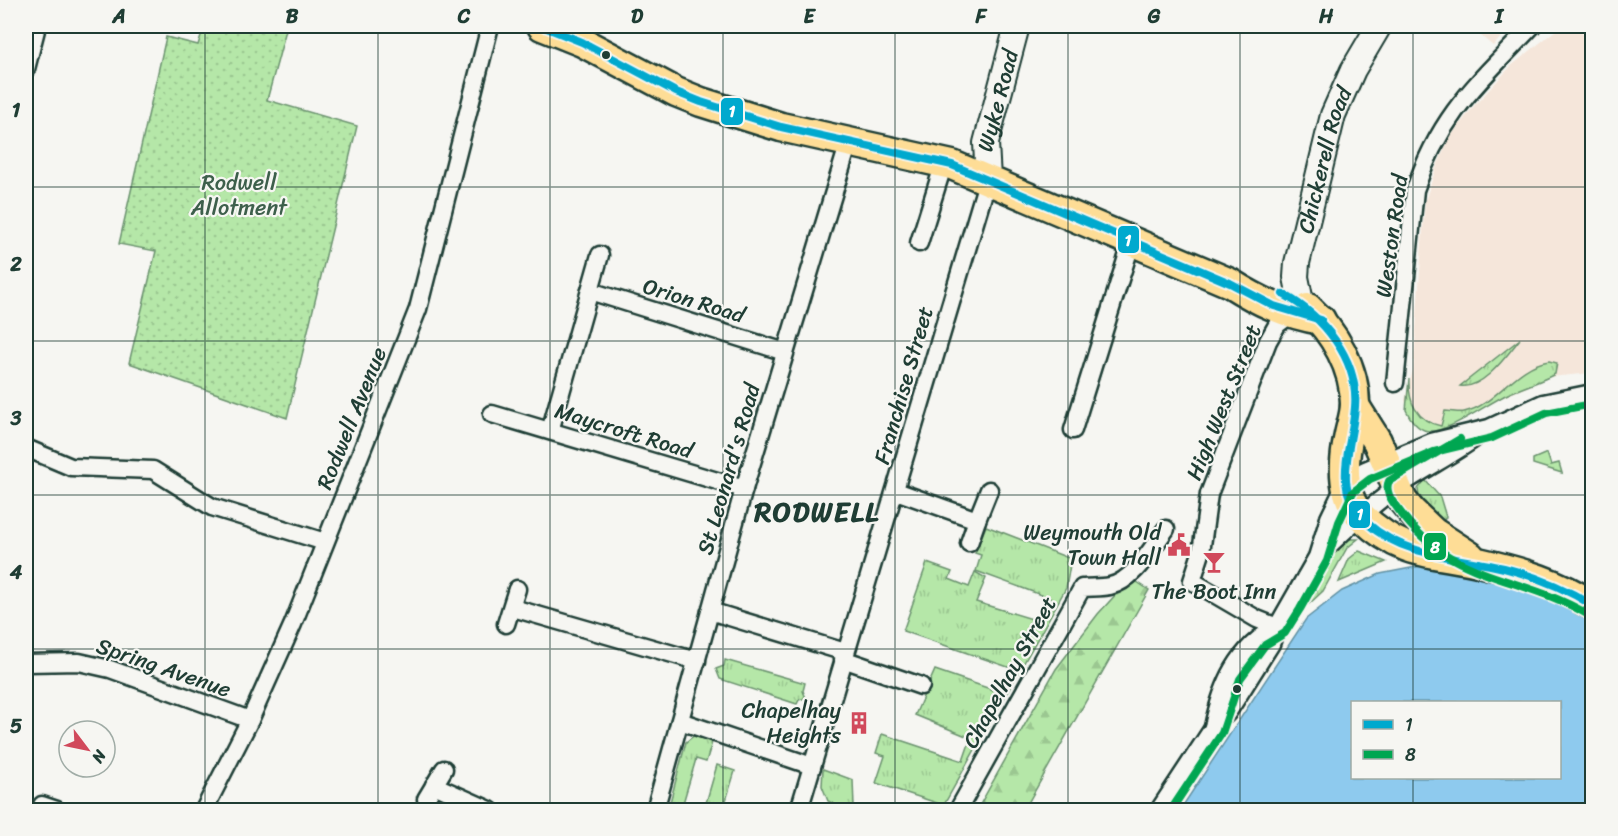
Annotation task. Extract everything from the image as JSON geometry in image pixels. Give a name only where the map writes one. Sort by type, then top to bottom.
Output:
[{"type":"highway","points":[[542,26],[582,42],[676,92],[701,102],[781,127],[944,163],[988,179],[1230,283],[1262,288],[1304,312],[1332,334],[1347,366],[1355,406],[1377,441],[1403,501],[1420,522],[1479,562]]},
{"type":"highway","points":[[1355,406],[1348,439],[1345,485],[1351,504],[1360,516],[1388,537],[1408,548],[1431,555],[1479,562],[1551,582],[1593,605]]},
{"type":"main road","name":"Wyke Road","points":[[988,179],[986,143],[1017,26]]},
{"type":"main road","name":"Chickerell Road","points":[[1304,312],[1296,277],[1297,263],[1333,115],[1353,70],[1379,26]]},
{"type":"street","points":[[26,69],[37,26]]},
{"type":"street","name":"Rodwell Avenue","points":[[204,810],[250,720],[325,542],[418,309],[490,26]]},
{"type":"street","name":"Weston Road","points":[[1395,383],[1415,190],[1424,164],[1446,119],[1532,26]]},
{"type":"street","name":"St Leonard's Road","points":[[655,810],[744,489],[849,142]]},
{"type":"street","points":[[919,243],[944,163]]},
{"type":"street","name":"Franchise Street","points":[[804,809],[812,766],[844,655],[896,491],[925,384],[988,179]]},
{"type":"street","points":[[1073,430],[1132,241]]},
{"type":"street","points":[[550,431],[600,255]]},
{"type":"street","name":"Orion Road","points":[[590,291],[785,352]]},
{"type":"street","name":"High West Street","points":[[1277,627],[1257,619],[1192,581],[1201,553],[1213,484],[1268,341],[1277,325],[1304,312]]},
{"type":"street","points":[[1159,810],[1213,728],[1228,712],[1271,644],[1277,627],[1317,557],[1329,518],[1345,485],[1365,470],[1385,460],[1431,442],[1489,428],[1543,404],[1593,393]]},
{"type":"street","name":"Maycroft Road","points":[[492,414],[744,489]]},
{"type":"street","points":[[1317,557],[1360,516],[1397,488],[1464,449],[1489,428]]},
{"type":"street","points":[[26,448],[71,467],[153,470],[212,507],[325,542]]},
{"type":"street","points":[[969,543],[988,489]]},
{"type":"street","points":[[896,491],[977,520]]},
{"type":"street","name":"Chapelhay Street","points":[[958,810],[1082,588],[1111,586],[1121,580],[1133,570],[1166,529]]},
{"type":"street","points":[[517,589],[509,616],[697,661]]},
{"type":"street","points":[[710,611],[844,655],[921,686]]},
{"type":"street","name":"Spring Avenue","points":[[26,663],[79,662],[110,669],[250,720]]},
{"type":"street","points":[[680,721],[812,766]]},
{"type":"street","points":[[444,769],[430,792],[490,810]]},
{"type":"shaded area","points":[[1469,26],[1511,26],[1493,46]]},
{"type":"shaded area","points":[[1561,26],[1580,30],[1592,46],[1592,373],[1550,377],[1490,403],[1466,418],[1436,430],[1427,431],[1409,417],[1405,400],[1413,370],[1425,201],[1450,137],[1474,106],[1511,66]]},
{"type":"green space","name":"Rodwell Allotment","points":[[204,26],[287,26],[267,100],[357,126],[287,418],[129,363],[156,251],[119,244],[166,37],[198,45]]},
{"type":"green space","points":[[1520,339],[1486,377],[1469,386],[1460,386]]},
{"type":"green space","points":[[1549,361],[1557,363],[1555,374],[1508,394],[1447,427],[1428,431],[1421,429],[1406,410],[1409,379],[1410,395],[1415,409],[1425,420],[1441,426],[1445,411],[1462,412],[1475,408],[1486,402],[1525,370]]},
{"type":"green space","points":[[1547,453],[1551,465],[1559,463],[1562,473],[1533,464],[1533,459]]},
{"type":"green space","points":[[1425,480],[1440,497],[1446,517],[1443,522],[1420,505],[1418,489]]},
{"type":"green space","points":[[986,526],[1071,559],[1066,588],[941,810],[934,810],[937,803],[876,783],[885,756],[876,753],[882,734],[963,761],[971,738],[915,715],[935,670],[1002,693],[1011,668],[903,631],[927,563],[952,572],[949,579],[969,587],[975,572],[986,578],[976,602],[1042,622],[1052,599],[976,571],[981,555],[975,553]]},
{"type":"green space","points":[[1348,539],[1358,539],[1347,548],[1323,591],[1295,617],[1324,565]]},
{"type":"green space","points":[[1359,551],[1386,562],[1339,582],[1349,559]]},
{"type":"green space","points":[[1131,578],[1149,590],[1024,810],[977,810],[1056,669],[1098,614]]},
{"type":"green space","points":[[725,660],[805,683],[803,691],[806,698],[799,700],[797,704],[720,679],[716,669],[724,666]]},
{"type":"green space","points":[[696,734],[713,739],[706,762],[696,759],[681,810],[668,810],[686,742]]},
{"type":"green space","points":[[717,765],[735,771],[724,807],[733,810],[704,810]]},
{"type":"green space","points":[[823,769],[853,780],[854,807],[842,808],[828,801],[822,786]]},
{"type":"water","points":[[1421,566],[1466,573],[1532,591],[1573,609],[1592,621],[1592,810],[1180,810],[1306,619],[1342,591],[1380,574]]},
{"type":"transit line","name":"1","points":[[542,26],[582,42],[676,92],[701,102],[781,127],[952,165],[1230,283],[1274,306],[1321,320]]},
{"type":"transit line","name":"1","points":[[1283,294],[1312,314],[1324,327],[1336,341],[1351,372],[1355,389],[1355,407],[1346,482],[1349,496],[1356,510],[1367,523],[1398,543],[1414,549],[1527,575],[1550,583],[1592,605]]},
{"type":"transit line","name":"8","points":[[1171,810],[1222,733],[1240,679],[1265,645],[1285,633],[1300,609],[1327,561],[1339,522],[1353,492],[1370,479],[1434,452],[1492,438],[1546,413],[1592,404]]},
{"type":"transit line","name":"8","points":[[1460,439],[1389,481],[1388,492],[1396,506],[1418,533],[1440,551],[1486,574],[1561,601],[1587,614]]},
{"type":"place","name":"Weymouth Old Town Hall","points":[[1179,545]]},
{"type":"place","name":"The Boot Inn","points":[[1214,562]]},
{"type":"place","name":"Chapelhay Heights","points":[[859,723]]},
{"type":"district","name":"RODWELL","points":[[817,511]]}]
